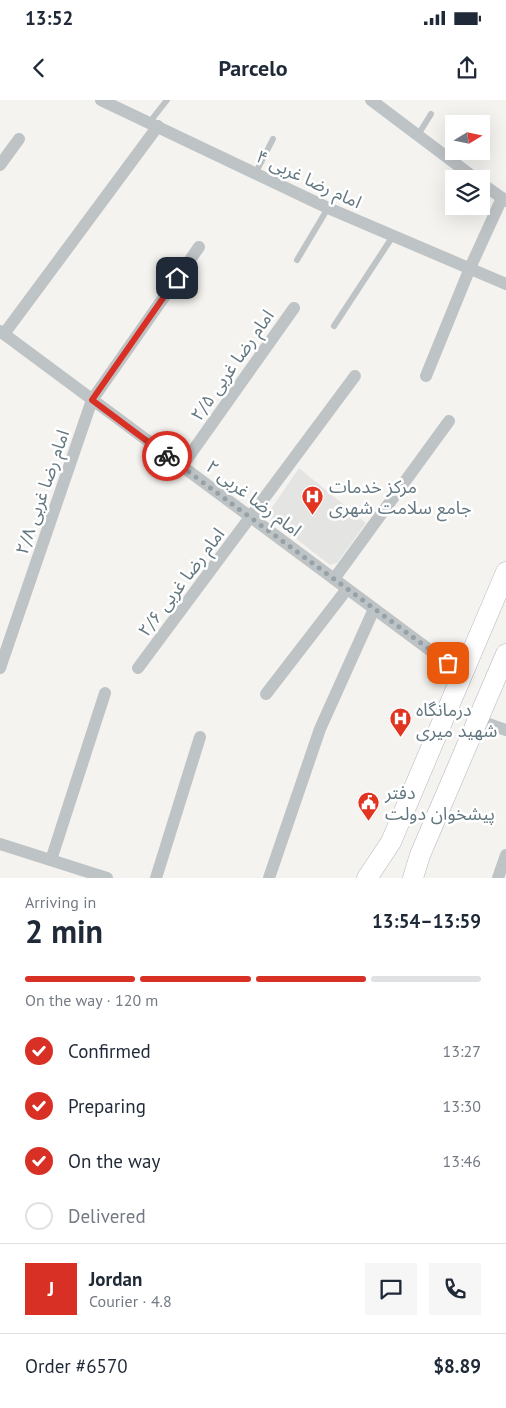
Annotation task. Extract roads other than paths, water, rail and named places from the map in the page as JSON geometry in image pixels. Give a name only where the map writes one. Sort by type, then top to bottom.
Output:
[{"type":"main road","points":[[368,878],[391,842],[506,572]]},
{"type":"main road","points":[[413,878],[420,855],[506,654]]},
{"type":"street","name":"امام رضا غربی ۴","points":[[101,100],[328,208],[506,284]]},
{"type":"street","points":[[371,100],[464,170]]},
{"type":"street","points":[[2,333],[76,238],[153,124]]},
{"type":"street","points":[[0,165],[19,139]]},
{"type":"street","points":[[426,376],[470,268],[486,232],[504,199],[490,189]]},
{"type":"street","name":"امام رضا غربی ۲/۸","points":[[0,668],[92,400],[199,248]]},
{"type":"street","name":"امام رضا غربی ۲/۵","points":[[182,466],[294,308]]},
{"type":"street","name":"امام رضا غربی ۲","points":[[2,333],[462,674]]},
{"type":"street","name":"امام رضا غربی ۲/۶","points":[[138,668],[355,376]]},
{"type":"street","points":[[334,579],[449,421]]},
{"type":"street","points":[[266,694],[347,589]]},
{"type":"street","points":[[269,878],[320,730],[374,609]]},
{"type":"street","points":[[51,860],[105,693]]},
{"type":"street","points":[[477,720],[506,730]]},
{"type":"street","points":[[156,878],[200,737]]},
{"type":"street","points":[[0,844],[107,878]]},
{"type":"street","points":[[498,878],[506,855]]},
{"type":"lane","points":[[153,124],[167,100]]},
{"type":"lane","points":[[418,136],[431,114]]},
{"type":"lane","points":[[255,174],[273,139]]},
{"type":"lane","points":[[297,260],[328,208]]},
{"type":"lane","points":[[334,326],[393,236]]},
{"type":"place","name":"مرکز خدمات جامع سلامت شهری","points":[[313,515]]},
{"type":"place","name":"درمانگاه شهید میری","points":[[400,738]]},
{"type":"place","name":"دفتر پیشخوان دولت","points":[[369,821]]}]
